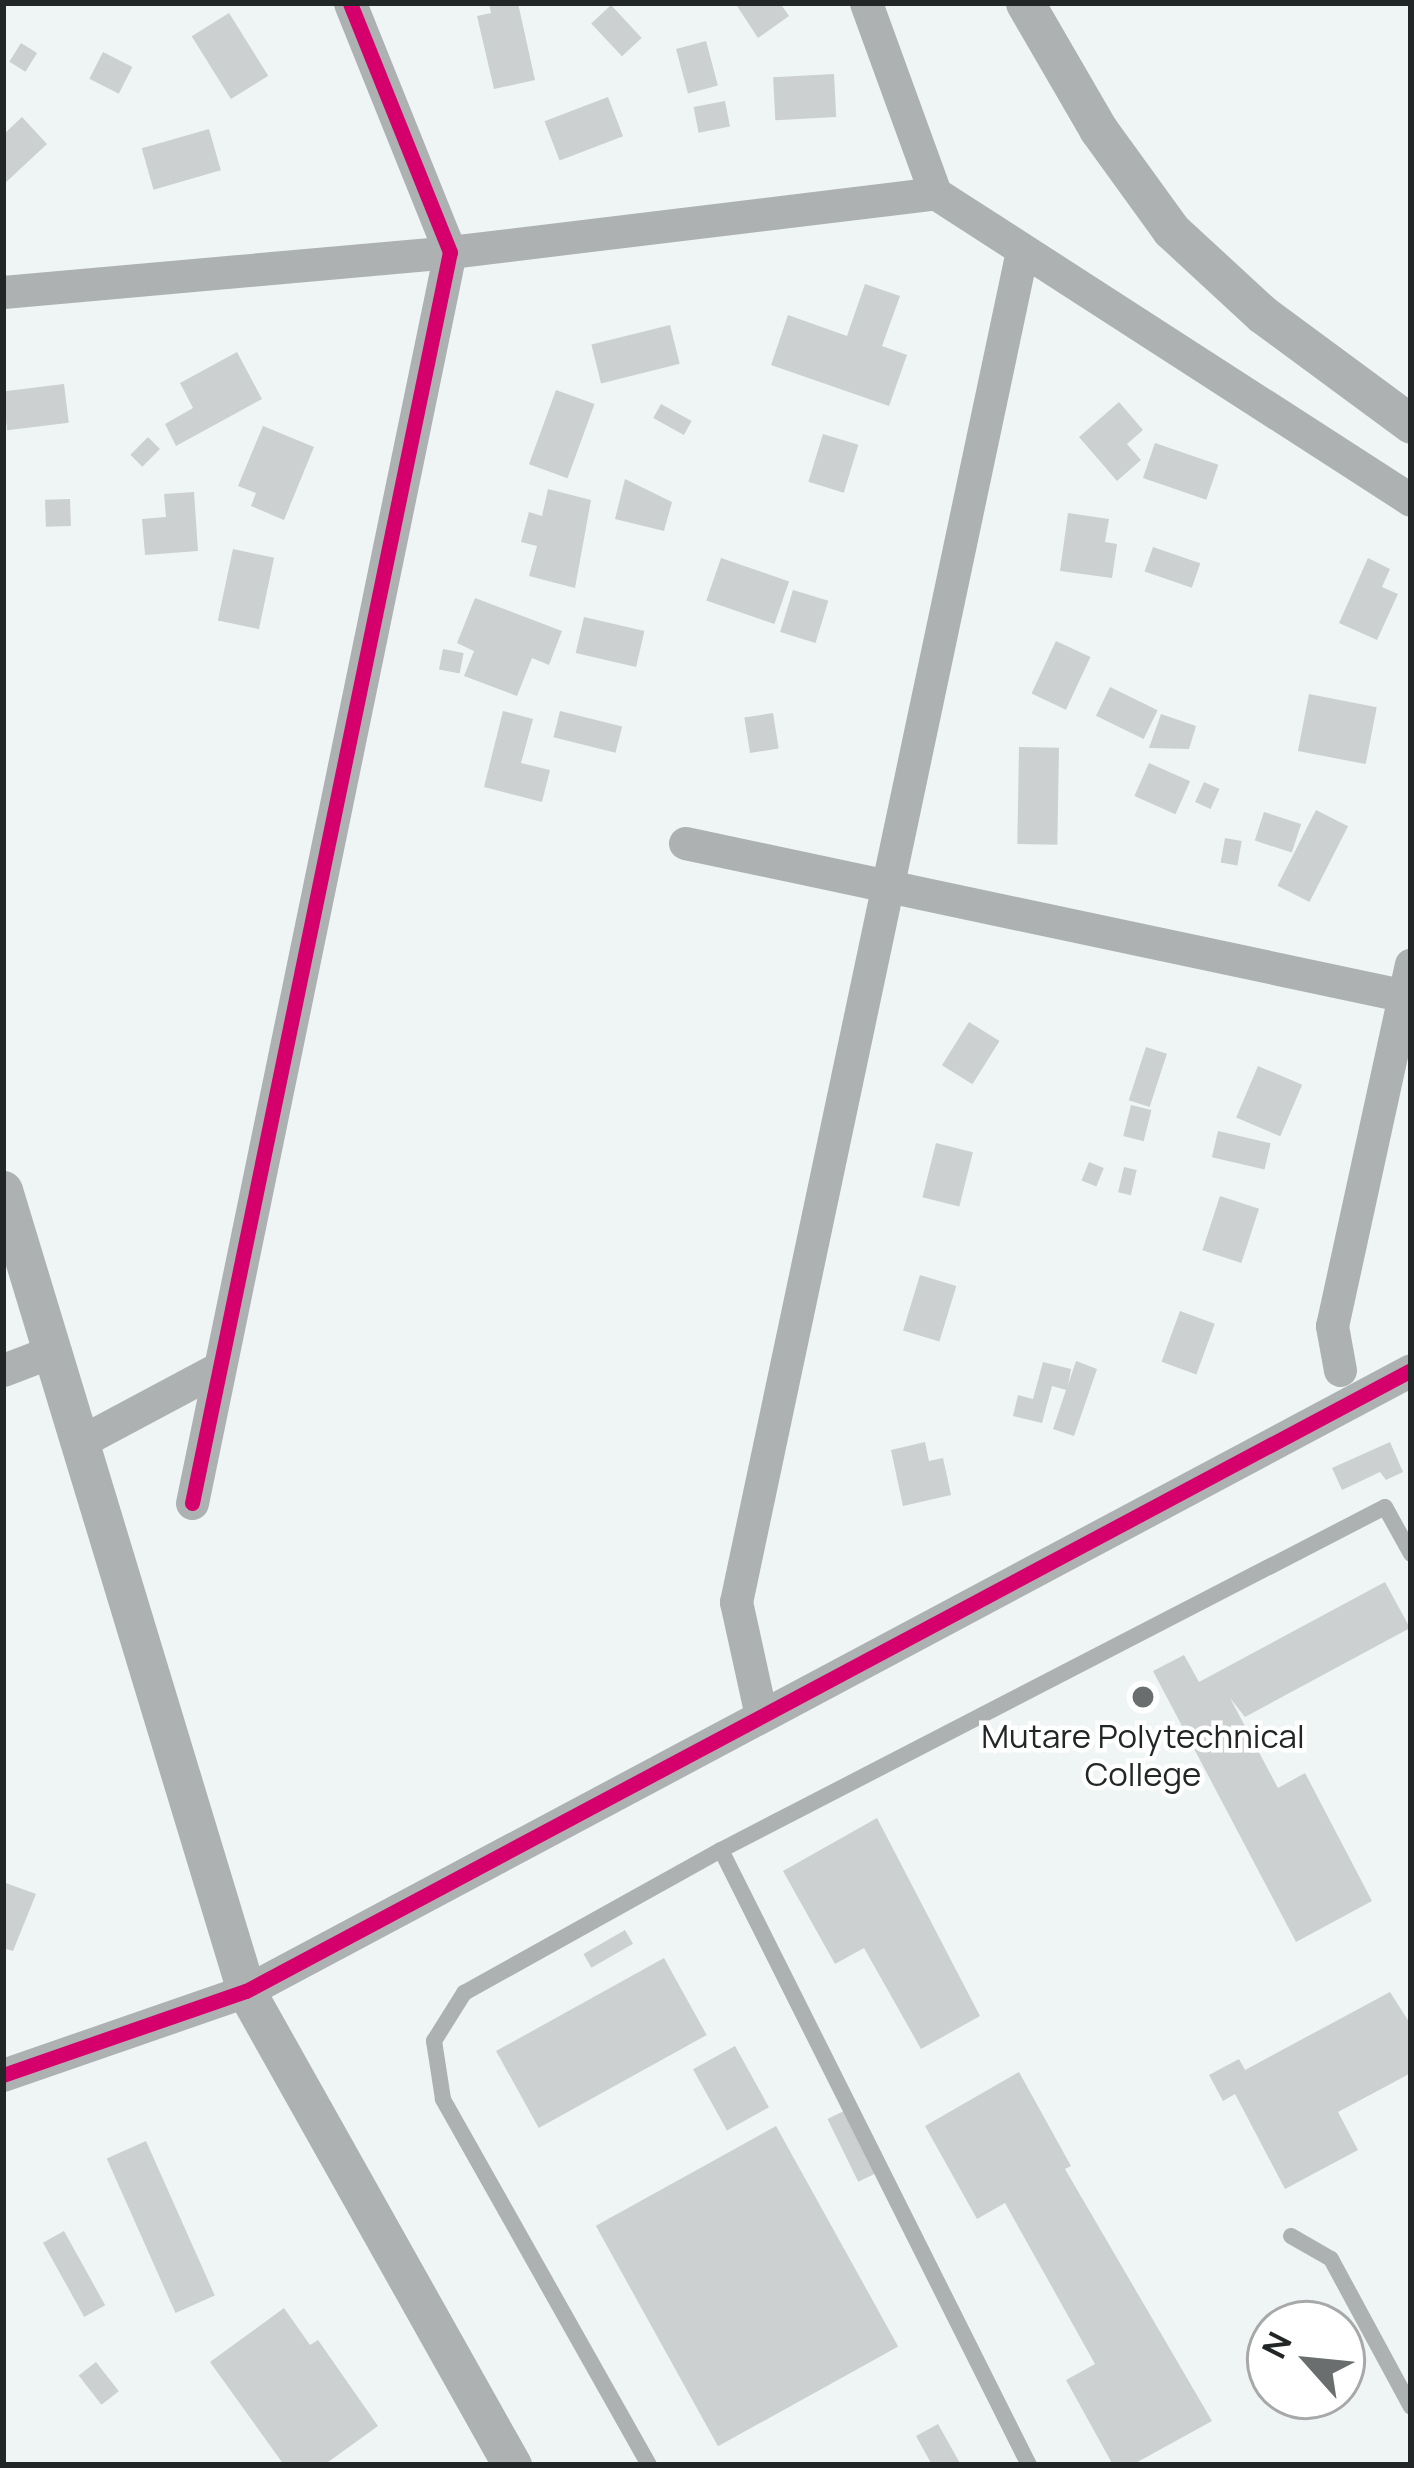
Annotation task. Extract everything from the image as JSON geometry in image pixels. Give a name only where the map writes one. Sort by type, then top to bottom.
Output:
[{"type":"street","points":[[192,1503],[450,252],[350,3]]},
{"type":"street","points":[[866,3],[934,193],[1411,500]]},
{"type":"street","points":[[1025,3],[1098,129],[1171,230],[1262,314],[1411,424]]},
{"type":"street","points":[[3,292],[450,252],[934,193]]},
{"type":"street","points":[[760,1711],[736,1602],[1022,251]]},
{"type":"street","points":[[685,843],[1409,986],[1332,1326],[1340,1370]]},
{"type":"street","points":[[3,1190],[246,1991],[512,2465]]},
{"type":"street","points":[[3,1370],[52,1351]]},
{"type":"street","points":[[80,1442],[217,1369]]},
{"type":"street","points":[[3,2075],[246,1991],[760,1711],[1411,1370]]},
{"type":"lane","points":[[649,2465],[443,2099],[434,2042],[464,1993],[721,1850],[1385,1507],[1411,1554]]},
{"type":"lane","points":[[721,1850],[1029,2465]]},
{"type":"lane","points":[[1291,2236],[1331,2259],[1411,2407]]},
{"type":"building","points":[[489,3],[518,3],[535,80],[494,89],[477,16],[491,13]]},
{"type":"building","points":[[735,3],[780,3],[789,16],[758,38]]},
{"type":"building","points":[[611,5],[642,38],[622,56],[591,23]]},
{"type":"building","points":[[229,13],[268,76],[231,99],[192,36]]},
{"type":"building","points":[[706,41],[718,85],[688,93],[676,49]]},
{"type":"building","points":[[21,43],[37,53],[25,72],[9,62]]},
{"type":"building","points":[[103,52],[132,67],[119,94],[89,79]]},
{"type":"building","points":[[834,74],[836,117],[775,120],[773,77]]},
{"type":"building","points":[[608,97],[623,136],[560,161],[545,121]]},
{"type":"building","points":[[725,101],[730,127],[699,133],[694,107]]},
{"type":"building","points":[[22,117],[47,144],[3,185],[3,135]]},
{"type":"building","points":[[209,129],[221,170],[154,190],[142,148]]},
{"type":"building","points":[[865,284],[900,296],[882,346],[907,355],[889,406],[771,365],[788,315],[847,336]]},
{"type":"building","points":[[670,325],[680,364],[601,383],[591,345]]},
{"type":"building","points":[[237,352],[262,399],[176,446],[165,424],[193,408],[180,383]]},
{"type":"building","points":[[64,384],[69,423],[7,430],[3,391]]},
{"type":"building","points":[[556,390],[595,404],[568,478],[529,464]]},
{"type":"building","points":[[1119,402],[1143,430],[1127,444],[1141,460],[1117,481],[1079,437]]},
{"type":"building","points":[[661,404],[692,421],[684,435],[653,418]]},
{"type":"building","points":[[263,426],[314,447],[284,520],[251,506],[256,493],[238,486]]},
{"type":"building","points":[[823,434],[858,445],[844,493],[808,482]]},
{"type":"building","points":[[148,437],[160,449],[142,467],[130,455]]},
{"type":"building","points":[[1155,443],[1218,465],[1206,500],[1143,478]]},
{"type":"building","points":[[625,479],[672,502],[664,531],[615,519]]},
{"type":"building","points":[[548,489],[591,500],[575,588],[529,576],[537,546],[521,542],[529,512],[542,516]]},
{"type":"building","points":[[194,492],[198,551],[145,555],[142,519],[166,517],[164,494]]},
{"type":"building","points":[[70,499],[71,526],[46,527],[45,500]]},
{"type":"building","points":[[1068,513],[1109,519],[1105,542],[1117,544],[1112,578],[1060,571]]},
{"type":"building","points":[[1153,547],[1200,563],[1192,588],[1145,572]]},
{"type":"building","points":[[233,549],[274,558],[259,629],[218,620]]},
{"type":"building","points":[[721,558],[789,581],[774,624],[706,601]]},
{"type":"building","points":[[1368,558],[1390,569],[1382,587],[1398,594],[1377,640],[1339,623]]},
{"type":"building","points":[[793,590],[828,601],[816,643],[780,632]]},
{"type":"building","points":[[475,598],[562,631],[549,665],[532,658],[517,696],[464,676],[474,651],[457,643]]},
{"type":"building","points":[[584,617],[644,631],[636,667],[576,653]]},
{"type":"building","points":[[1056,641],[1090,657],[1066,710],[1031,694]]},
{"type":"building","points":[[443,649],[464,653],[460,674],[439,670]]},
{"type":"building","points":[[1110,687],[1158,710],[1144,739],[1096,716]]},
{"type":"building","points":[[1309,694],[1377,707],[1366,764],[1298,751]]},
{"type":"building","points":[[503,711],[533,719],[521,763],[550,770],[542,802],[484,787]]},
{"type":"building","points":[[560,711],[622,726],[616,753],[553,737]]},
{"type":"building","points":[[773,713],[779,749],[750,753],[744,718]]},
{"type":"building","points":[[1161,714],[1196,726],[1189,749],[1149,748]]},
{"type":"building","points":[[1019,747],[1059,748],[1057,845],[1017,844]]},
{"type":"building","points":[[1149,763],[1190,781],[1175,814],[1134,796]]},
{"type":"building","points":[[1204,782],[1220,789],[1211,809],[1195,802]]},
{"type":"building","points":[[1316,810],[1348,826],[1309,902],[1277,886]]},
{"type":"building","points":[[1264,812],[1301,824],[1292,853],[1255,841]]},
{"type":"building","points":[[1225,838],[1242,841],[1237,866],[1221,863]]},
{"type":"building","points":[[969,1022],[1000,1041],[973,1084],[942,1065]]},
{"type":"building","points":[[1146,1047],[1167,1054],[1150,1107],[1129,1100]]},
{"type":"building","points":[[1258,1066],[1302,1085],[1280,1136],[1236,1118]]},
{"type":"building","points":[[1131,1105],[1151,1110],[1144,1141],[1123,1136]]},
{"type":"building","points":[[1218,1131],[1271,1143],[1265,1169],[1212,1157]]},
{"type":"building","points":[[936,1143],[973,1152],[959,1207],[922,1197]]},
{"type":"building","points":[[1089,1162],[1104,1168],[1096,1187],[1082,1181]]},
{"type":"building","points":[[1124,1167],[1137,1170],[1131,1195],[1118,1192]]},
{"type":"building","points":[[1220,1196],[1259,1209],[1241,1263],[1202,1250]]},
{"type":"building","points":[[920,1275],[956,1286],[939,1342],[903,1330]]},
{"type":"building","points":[[1180,1311],[1215,1324],[1196,1374],[1162,1362]]},
{"type":"building","points":[[1076,1361],[1097,1369],[1074,1436],[1053,1429],[1066,1390],[1052,1386],[1042,1423],[1013,1416],[1018,1395],[1033,1399],[1043,1362],[1071,1369],[1068,1385]]},
{"type":"building","points":[[925,1442],[929,1461],[943,1458],[951,1495],[903,1506],[891,1450]]},
{"type":"building","points":[[1390,1442],[1403,1472],[1386,1480],[1380,1472],[1342,1490],[1332,1468]]},
{"type":"building","points":[[1385,1582],[1410,1628],[1245,1717],[1230,1698],[1278,1788],[1305,1773],[1372,1901],[1296,1942],[1153,1671],[1184,1655],[1199,1682]]},
{"type":"building","points":[[877,1818],[980,2016],[921,2049],[864,1948],[835,1964],[783,1871]]},
{"type":"building","points":[[3,1882],[36,1894],[13,1951],[3,1948]]},
{"type":"building","points":[[625,1930],[633,1944],[591,1968],[583,1954]]},
{"type":"building","points":[[664,1958],[707,2035],[539,2128],[496,2051]]},
{"type":"building","points":[[1390,1992],[1411,2025],[1411,2073],[1338,2112],[1358,2150],[1285,2189],[1235,2094],[1223,2101],[1209,2075],[1239,2059],[1245,2070]]},
{"type":"building","points":[[735,2046],[769,2107],[727,2130],[693,2069]]},
{"type":"building","points":[[1019,2072],[1071,2166],[1065,2169],[1212,2421],[1132,2465],[1113,2465],[1066,2380],[1095,2364],[1005,2203],[977,2219],[925,2126]]},
{"type":"building","points":[[850,2108],[881,2171],[858,2182],[828,2119]]},
{"type":"building","points":[[776,2126],[898,2346],[718,2446],[596,2226]]},
{"type":"building","points":[[146,2141],[215,2295],[175,2313],[107,2158]]},
{"type":"building","points":[[64,2231],[105,2305],[84,2317],[43,2243]]},
{"type":"building","points":[[284,2308],[310,2345],[318,2340],[378,2426],[324,2465],[284,2465],[210,2362]]},
{"type":"building","points":[[96,2362],[119,2391],[101,2405],[79,2376]]},
{"type":"building","points":[[938,2424],[961,2465],[932,2465],[916,2436]]},
{"type":"cycle path","points":[[192,1503],[450,252],[350,3]]},
{"type":"cycle path","points":[[3,2075],[246,1991],[1411,1370]]},
{"type":"place","name":"Mutare Polytechnical College","points":[[1143,1697]]}]
